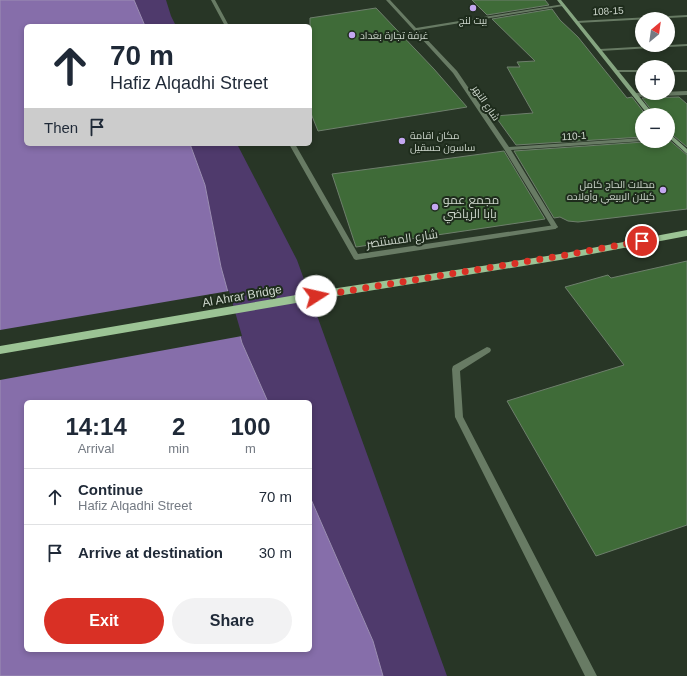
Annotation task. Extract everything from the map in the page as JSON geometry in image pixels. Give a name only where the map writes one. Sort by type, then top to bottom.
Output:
[{"type":"main road","points":[[559,0],[635,95]]},
{"type":"main road","points":[[639,100],[645,108]]},
{"type":"main road","points":[[675,142],[687,152]]},
{"type":"main road","name":"Al Ahrar Bridge","points":[[0,350],[331,293],[560,256],[687,233]]},
{"type":"street","points":[[213,0],[226,24]]},
{"type":"street","name":"شارع النهر","points":[[388,0],[455,72],[507,149],[555,227]]},
{"type":"street","points":[[415,29],[563,5]]},
{"type":"street","name":"108-15","points":[[577,22],[687,16]]},
{"type":"street","points":[[600,50],[687,45]]},
{"type":"street","points":[[617,71],[635,71]]},
{"type":"street","points":[[675,71],[687,71]]},
{"type":"street","points":[[675,93],[687,93]]},
{"type":"street","name":"110-1","points":[[507,149],[635,140]]},
{"type":"street","name":"شارع المستنصر","points":[[293,146],[356,256],[555,227]]},
{"type":"street","points":[[487,350],[456,369],[459,417],[591,676]]},
{"type":"shaded area","points":[[0,0],[134,0],[144,24],[24,24],[24,146],[191,146],[205,185],[221,267],[242,343],[267,400],[24,400],[24,652],[312,652],[312,502],[373,641],[383,676],[0,676]]},
{"type":"shaded area","points":[[134,0],[166,0],[175,24],[144,24]]},
{"type":"shaded area","points":[[191,146],[238,146],[297,260],[447,676],[383,676],[373,641],[312,502],[312,400],[267,400],[242,343],[221,267],[205,185]]},
{"type":"pier","points":[[229,291],[242,336],[0,380],[0,330]]},
{"type":"building","points":[[472,0],[545,0],[549,5],[487,15]]},
{"type":"building","points":[[376,8],[434,69],[467,107],[318,131],[312,116],[312,24],[310,24],[310,18]]},
{"type":"building","points":[[552,9],[560,20],[578,37],[627,98],[632,97],[641,108],[635,108],[635,137],[516,145],[495,116],[533,113],[507,67],[520,67],[517,62],[535,61],[492,19]]},
{"type":"building","points":[[675,97],[679,97],[687,104],[687,147],[675,137],[675,108],[650,108],[644,100],[675,100]]},
{"type":"building","points":[[635,143],[635,148],[675,148],[675,145],[687,155],[687,209],[578,222],[568,221],[560,217],[554,218],[514,151]]},
{"type":"building","name":"مجمع عمو بابا الرياضي","points":[[504,151],[545,219],[356,247],[332,174]]},
{"type":"building","points":[[687,261],[687,525],[596,556],[507,401],[624,365],[565,287],[608,275],[611,278]]},
{"type":"place","name":"بيت لنج","points":[[473,8]]},
{"type":"place","name":"غرفة تجارة بغداد","points":[[352,35]]},
{"type":"place","name":"مكان اقامة ساسون حسقيل","points":[[402,141]]},
{"type":"place","name":"محلات الحاج كامل كيلان الربيعي وأولاده","points":[[663,190]]},
{"type":"place","name":"مجمع عمو بابا الرياضي","points":[[435,207]]},
{"type":"route","points":[[316,296],[642,241]]}]
